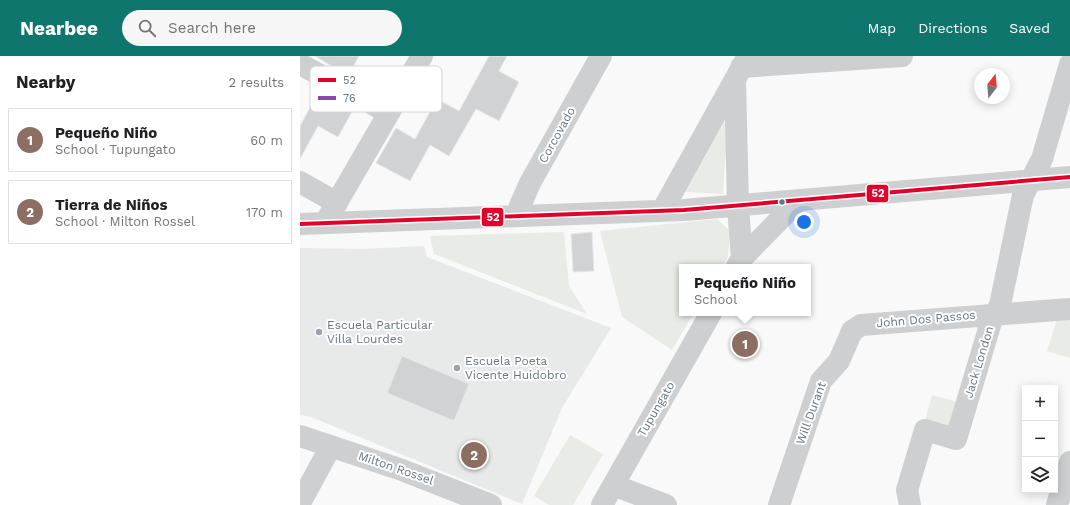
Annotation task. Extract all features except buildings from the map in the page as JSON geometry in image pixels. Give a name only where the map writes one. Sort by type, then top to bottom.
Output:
[{"type":"street","points":[[416,66],[422,56]]},
{"type":"street","name":"Corcovado","points":[[516,216],[530,183],[602,56]]},
{"type":"street","points":[[741,68],[829,59],[902,56]]},
{"type":"street","points":[[300,64],[310,70]]},
{"type":"street","name":"Jack London","points":[[910,505],[907,490],[925,430],[956,439],[991,322],[1000,305],[1023,195],[1042,159],[1070,64]]},
{"type":"street","points":[[662,211],[741,68]]},
{"type":"street","points":[[739,263],[738,207],[741,68]]},
{"type":"street","points":[[325,223],[389,113]]},
{"type":"street","points":[[300,224],[738,207],[1070,177]]},
{"type":"street","points":[[300,182],[337,203]]},
{"type":"street","points":[[739,263],[798,202]]},
{"type":"street","name":"John Dos Passos","points":[[854,328],[861,325],[1070,309]]},
{"type":"street","name":"Tupungato","points":[[602,505],[709,316]]},
{"type":"street","name":"Will Durant","points":[[779,505],[821,381],[837,365],[854,328]]},
{"type":"street","name":"Milton Rossel","points":[[300,436],[331,446],[455,498],[491,505]]},
{"type":"street","points":[[300,503],[331,446]]},
{"type":"street","points":[[1057,505],[1070,462]]},
{"type":"street","points":[[613,485],[666,505]]},
{"type":"shaded area","points":[[728,116],[723,194],[685,192]]},
{"type":"shaded area","points":[[717,219],[730,231],[728,257],[724,264],[679,264],[679,316],[692,316],[672,350],[622,317],[600,231]]},
{"type":"shaded area","points":[[564,232],[569,286],[587,314],[434,254],[430,236]]},
{"type":"shaded area","name":"Escuela Poeta Vicente Huidobro","points":[[424,246],[427,257],[611,328],[562,408],[522,504],[311,417],[300,415],[300,248],[363,249]]},
{"type":"shaded area","points":[[1070,315],[1070,358],[1047,351],[1058,316]]},
{"type":"shaded area","points":[[932,395],[958,402],[950,431],[924,424]]},
{"type":"shaded area","points":[[570,435],[603,454],[573,505],[549,505],[534,496]]},
{"type":"transit line","name":"52","points":[[300,224],[684,210],[1070,177]]},
{"type":"place","name":"Escuela Particular Villa Lourdes","points":[[319,332]]},
{"type":"place","name":"Pequeño Niño","points":[[745,344]]},
{"type":"place","name":"Escuela Poeta Vicente Huidobro","points":[[457,368]]},
{"type":"place","name":"Tierra de Niños","points":[[474,455]]}]
